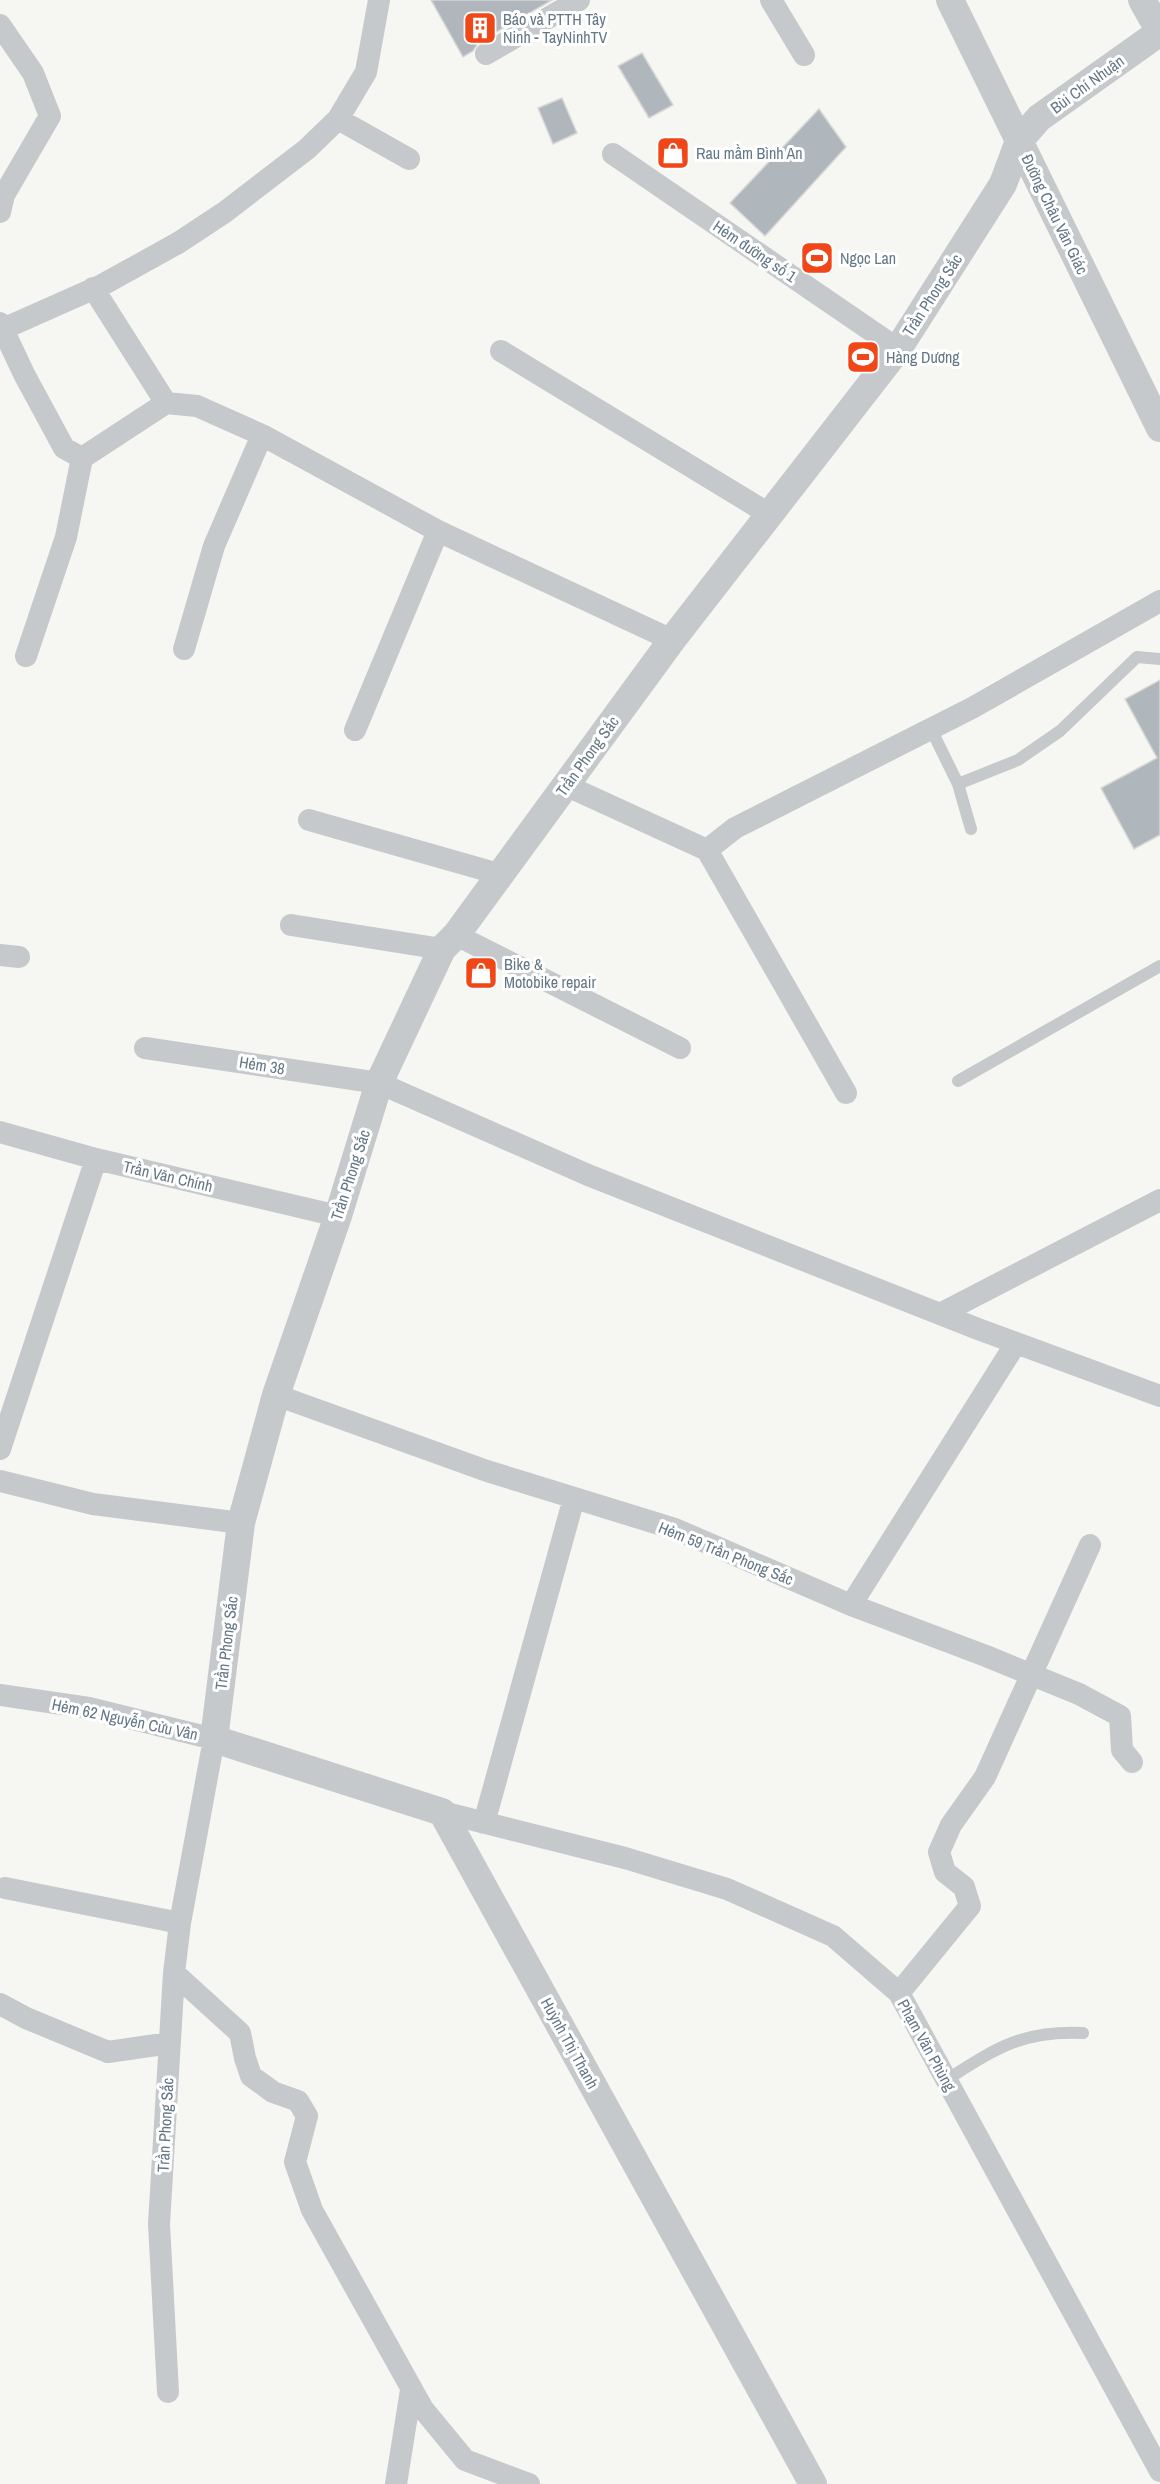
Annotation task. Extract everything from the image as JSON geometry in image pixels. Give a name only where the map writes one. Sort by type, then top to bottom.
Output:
[{"type":"street","points":[[82,458],[64,448],[7,356],[1,326],[93,288],[178,243],[225,212],[307,149],[338,119],[366,72],[379,0]]},
{"type":"street","points":[[486,54],[579,0]]},
{"type":"street","points":[[771,0],[804,55]]},
{"type":"street","name":"Đường Châu Văn Giác","points":[[950,0],[1160,428]]},
{"type":"street","points":[[1142,0],[1160,32]]},
{"type":"street","points":[[0,25],[33,73],[50,116],[4,195],[0,212]]},
{"type":"street","name":"Bùi Chí Nhuận","points":[[1019,141],[1040,118],[1160,32]]},
{"type":"street","points":[[338,119],[409,159]]},
{"type":"street","name":"Trần Phong Sắc","points":[[168,2392],[159,2224],[174,1973],[180,1923],[213,1739],[241,1523],[276,1395],[338,1216],[379,1083],[449,942],[672,640],[898,349],[1002,184],[1019,141]]},
{"type":"street","name":"Hẻm đường số 1","points":[[613,154],[898,349]]},
{"type":"street","points":[[93,288],[166,403]]},
{"type":"street","points":[[501,351],[769,514]]},
{"type":"street","points":[[26,656],[66,537],[82,458],[166,403],[197,406],[262,435],[438,531],[672,640]]},
{"type":"street","points":[[184,649],[214,546],[262,435]]},
{"type":"street","points":[[355,730],[438,531]]},
{"type":"street","points":[[707,850],[735,828],[972,708],[1160,601]]},
{"type":"street","points":[[565,785],[707,850],[846,1093]]},
{"type":"street","points":[[309,820],[499,874]]},
{"type":"street","points":[[291,925],[449,942],[680,1048]]},
{"type":"street","name":"Hẻm 38","points":[[145,1048],[379,1083],[588,1175],[940,1314],[1160,1396]]},
{"type":"street","name":"Trần Văn Chính","points":[[0,1132],[96,1159],[338,1216]]},
{"type":"street","points":[[0,1449],[96,1159]]},
{"type":"street","points":[[940,1314],[1160,1200]]},
{"type":"street","points":[[851,1605],[1016,1343]]},
{"type":"street","name":"Hẻm 59 Trần Phong Sắc","points":[[276,1395],[487,1471],[675,1529],[851,1605],[1079,1694],[1120,1716],[1122,1750],[1132,1762]]},
{"type":"street","points":[[0,1481],[93,1504],[241,1523]]},
{"type":"street","points":[[484,1823],[574,1498]]},
{"type":"street","points":[[899,1993],[970,1906],[964,1887],[945,1872],[939,1852],[951,1825],[985,1777],[1090,1545]]},
{"type":"street","name":"Hẻm 62 Nguyễn Cửu Vân","points":[[0,1695],[89,1708],[213,1739]]},
{"type":"street","points":[[213,1739],[442,1812]]},
{"type":"street","name":"Phạm Văn Phùng","points":[[442,1812],[625,1858],[727,1889],[833,1936],[899,1993],[1160,2471]]},
{"type":"street","name":"Huỳnh Thị Thanh","points":[[442,1812],[813,2484]]},
{"type":"street","points":[[5,1888],[180,1923]]},
{"type":"street","points":[[174,1973],[240,2033],[251,2076],[273,2092],[298,2101],[307,2116],[295,2162],[312,2210],[423,2409],[465,2460],[529,2484]]},
{"type":"street","points":[[0,2004],[26,2018],[108,2052],[170,2043]]},
{"type":"street","points":[[396,2484],[411,2390]]},
{"type":"lane","points":[[958,784],[1018,760],[1060,731],[1137,657],[1160,659]]},
{"type":"lane","points":[[931,729],[958,784],[971,829]]},
{"type":"lane","points":[[958,1081],[1160,966]]},
{"type":"lane","points":[[946,2080],[1013,2041],[1060,2032],[1083,2033]]},
{"type":"building","name":"Báo và PTTH Tây Ninh - TayNinhTV","points":[[431,0],[552,0],[479,42],[473,51],[463,57]]},
{"type":"building","points":[[642,53],[673,105],[649,118],[618,66]]},
{"type":"building","points":[[562,98],[577,133],[553,144],[538,108]]},
{"type":"building","points":[[819,109],[846,147],[765,236],[730,203]]},
{"type":"building","points":[[1160,680],[1160,835],[1134,849],[1101,788],[1157,758],[1125,699]]},
{"type":"place","name":"Báo và PTTH Tây Ninh - TayNinhTV","points":[[480,28]]},
{"type":"place","name":"Rau mầm Bình An","points":[[673,153]]},
{"type":"place","name":"Ngọc Lan","points":[[817,258]]},
{"type":"place","name":"Hàng Dương","points":[[863,357]]},
{"type":"place","name":"Bike & Motobike repair","points":[[481,973]]}]
